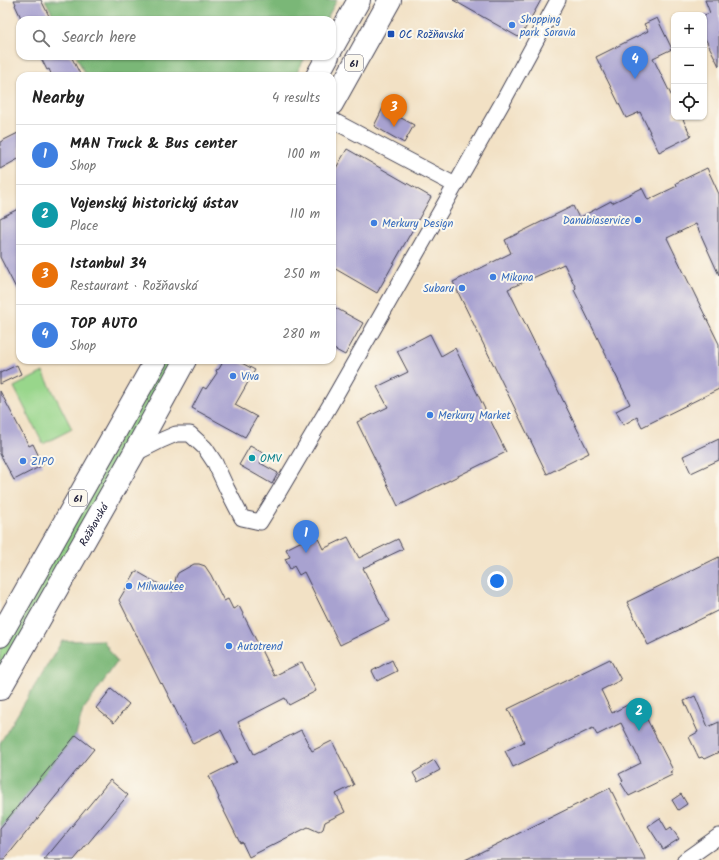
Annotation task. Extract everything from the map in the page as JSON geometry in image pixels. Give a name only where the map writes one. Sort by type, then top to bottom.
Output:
[{"type":"main road","name":"61","points":[[336,41],[359,0]]},
{"type":"main road","name":"61","points":[[336,97],[390,0]]},
{"type":"main road","name":"61","points":[[0,636],[154,364]]},
{"type":"main road","name":"Rožňavská","points":[[0,689],[183,364]]},
{"type":"street","points":[[133,455],[176,434],[190,434],[205,448],[215,463],[242,518],[260,522],[330,405],[501,105],[558,0]]},
{"type":"street","points":[[336,122],[455,185]]},
{"type":"street","points":[[685,860],[719,836]]},
{"type":"green space","points":[[45,0],[337,0],[328,16],[54,16]]},
{"type":"green space","points":[[78,60],[304,60],[297,72],[84,72]]},
{"type":"green space","points":[[161,364],[177,364],[0,676],[0,649]]},
{"type":"green space","points":[[43,372],[72,429],[43,444],[14,387]]},
{"type":"green space","points":[[103,640],[117,662],[83,710],[76,735],[0,828],[0,743],[62,641]]},
{"type":"building","points":[[14,0],[41,0],[49,16],[20,16],[15,5]]},
{"type":"building","name":"Shopping park Soravia","points":[[453,0],[541,0],[520,38]]},
{"type":"building","points":[[705,0],[719,0],[719,66],[707,42],[707,14],[710,13]]},
{"type":"building","points":[[657,18],[671,47],[671,49],[653,58],[671,95],[671,120],[683,120],[691,136],[659,152],[640,112],[626,118],[596,57],[648,31],[644,24]]},
{"type":"building","points":[[42,60],[73,60],[79,72],[50,72],[49,69],[47,70]]},
{"type":"building","points":[[383,108],[414,125],[404,143],[374,126]]},
{"type":"building","points":[[16,134],[16,160],[0,169],[0,142]]},
{"type":"building","name":"Merkury Design","points":[[347,149],[431,197],[377,293],[336,269],[336,168]]},
{"type":"building","points":[[707,168],[719,194],[719,275],[696,224],[667,238],[719,344],[719,389],[642,427],[637,417],[623,425],[616,411],[630,404],[574,290],[576,288],[564,264],[508,289],[589,453],[547,474],[453,282],[511,253],[505,240],[573,206],[579,218],[611,201],[612,203],[642,188],[648,200],[677,186],[676,183]]},
{"type":"building","points":[[16,210],[16,288],[0,257],[0,218]]},
{"type":"building","points":[[336,308],[363,323],[345,355],[336,350]]},
{"type":"building","name":"Merkury Market","points":[[430,334],[441,356],[455,348],[506,452],[398,506],[357,422],[388,407],[377,387],[408,372],[397,351]]},
{"type":"building","points":[[222,364],[244,364],[255,370],[235,405],[257,417],[245,437],[192,408],[203,387],[206,389],[217,373],[216,370],[219,369]]},
{"type":"building","points":[[17,365],[21,374],[0,384],[0,373]]},
{"type":"building","points":[[0,391],[29,446],[33,444],[43,465],[14,480],[0,454]]},
{"type":"building","points":[[719,439],[719,460],[691,473],[683,456]]},
{"type":"building","points":[[250,446],[265,454],[260,463],[278,473],[272,484],[239,465]]},
{"type":"building","points":[[316,534],[323,549],[348,537],[359,558],[398,539],[403,549],[363,568],[389,621],[340,645],[304,572],[299,575],[294,566],[290,569],[285,559],[290,557],[286,549]]},
{"type":"building","points":[[719,557],[719,610],[648,645],[627,602]]},
{"type":"building","points":[[194,564],[205,566],[224,601],[228,599],[233,609],[239,606],[274,676],[302,662],[316,691],[289,705],[285,698],[238,722],[254,754],[301,730],[312,751],[332,741],[354,785],[336,794],[345,812],[325,822],[323,829],[319,832],[308,827],[249,857],[242,842],[240,843],[218,799],[219,798],[209,776],[237,762],[221,730],[193,744],[119,600],[136,571],[173,592],[178,573]]},
{"type":"building","points":[[610,659],[621,680],[601,690],[612,713],[637,700],[673,770],[670,772],[672,775],[629,796],[621,783],[623,781],[619,774],[641,763],[621,723],[597,735],[593,728],[513,767],[505,751],[524,742],[508,709]]},
{"type":"building","points":[[392,660],[397,671],[377,681],[372,671]]},
{"type":"building","points":[[111,689],[129,704],[114,723],[96,708]]},
{"type":"building","points":[[695,696],[708,727],[719,722],[719,752],[704,759],[702,757],[699,758],[689,737],[698,732],[684,701]]},
{"type":"building","points":[[76,735],[94,749],[4,860],[0,860],[0,828]]},
{"type":"building","points":[[434,760],[440,770],[418,782],[413,773]]},
{"type":"building","points":[[110,780],[128,795],[74,860],[44,860]]},
{"type":"building","points":[[610,788],[646,860],[465,860]]},
{"type":"building","points":[[681,794],[687,804],[678,810],[672,800]]},
{"type":"building","points":[[660,818],[667,830],[671,827],[679,839],[663,849],[648,826]]},
{"type":"place","name":"Shopping park Soravia","points":[[512,25]]},
{"type":"place","name":"OC Rožňavská","points":[[391,34]]},
{"type":"place","name":"TOP AUTO","points":[[635,79]]},
{"type":"place","name":"Istanbul 34","points":[[394,127]]},
{"type":"place","name":"Danubiaservice","points":[[638,220]]},
{"type":"place","name":"Merkury Design","points":[[374,223]]},
{"type":"place","name":"Mikona","points":[[493,277]]},
{"type":"place","name":"Subaru","points":[[462,288]]},
{"type":"place","name":"Viva","points":[[233,376]]},
{"type":"place","name":"Merkury Market","points":[[430,415]]},
{"type":"place","name":"OMV","points":[[252,458]]},
{"type":"place","name":"ZIPO","points":[[23,461]]},
{"type":"place","name":"MAN Truck & Bus center","points":[[306,553]]},
{"type":"place","name":"Milwaukee","points":[[129,586]]},
{"type":"place","name":"Autotrend","points":[[229,646]]},
{"type":"place","name":"Vojenský historický ústav","points":[[639,731]]}]
